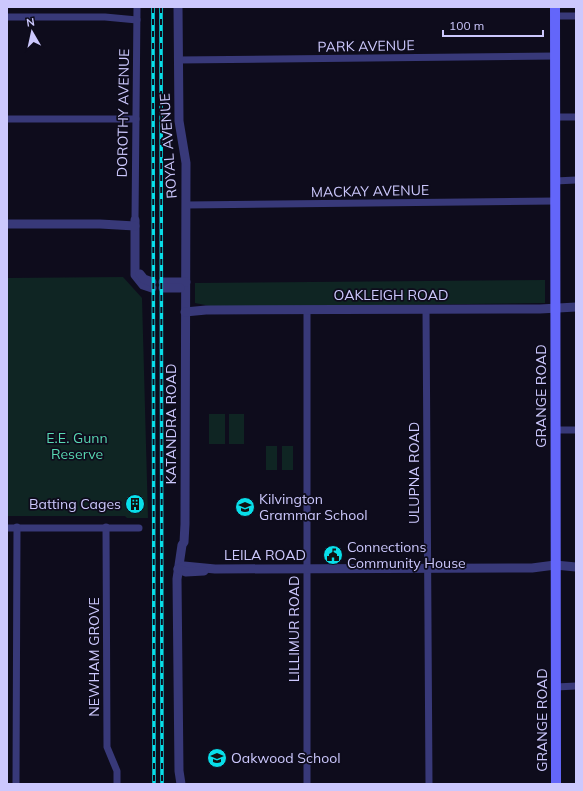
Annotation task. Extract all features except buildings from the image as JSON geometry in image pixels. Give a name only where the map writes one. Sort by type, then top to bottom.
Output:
[{"type":"main road","name":"GRANGE ROAD","points":[[555,11],[556,784]]},
{"type":"street","name":"ROYAL AVENUE","points":[[178,7],[179,121],[186,156],[185,309]]},
{"type":"street","points":[[555,11],[576,16]]},
{"type":"street","points":[[7,18],[106,17],[137,14]]},
{"type":"street","name":"DOROTHY AVENUE","points":[[135,223],[137,14]]},
{"type":"street","name":"PARK AVENUE","points":[[178,60],[555,56]]},
{"type":"street","points":[[555,117],[576,117]]},
{"type":"street","points":[[7,119],[136,119]]},
{"type":"street","points":[[555,179],[576,179]]},
{"type":"street","name":"MACKAY AVENUE","points":[[186,205],[555,201]]},
{"type":"street","points":[[7,224],[135,223],[135,266],[144,279],[152,285]]},
{"type":"street","points":[[163,285],[186,285]]},
{"type":"street","name":"OAKLEIGH ROAD","points":[[185,309],[306,310],[576,307]]},
{"type":"street","name":"KATANDRA ROAD","points":[[181,784],[179,771],[178,585],[182,569],[182,545],[184,542],[185,309]]},
{"type":"street","name":"ULUPNA ROAD","points":[[426,309],[428,783]]},
{"type":"street","name":"LILLIMUR ROAD","points":[[306,310],[308,783]]},
{"type":"street","points":[[555,430],[576,430]]},
{"type":"street","name":"NEWHAM GROVE","points":[[106,527],[107,747],[117,771],[117,784]]},
{"type":"street","points":[[7,528],[139,528]]},
{"type":"street","points":[[16,784],[17,528]]},
{"type":"street","name":"LEILA ROAD","points":[[182,569],[576,568]]},
{"type":"street","points":[[556,685],[576,685]]},
{"type":"street","name":"KATANDRA ROAD","points":[[177,784],[179,771]]},
{"type":"green space","name":"E.E. Gunn Reserve","points":[[123,277],[142,298],[148,518],[127,518],[125,516],[7,516],[7,278]]},
{"type":"green space","points":[[545,280],[545,303],[215,307],[195,303],[195,283]]},
{"type":"green space","points":[[209,414],[225,414],[225,444],[209,444]]},
{"type":"green space","points":[[229,414],[244,414],[244,444],[229,444]]},
{"type":"green space","points":[[266,446],[277,446],[277,470],[266,470]]},
{"type":"green space","points":[[282,446],[293,446],[293,470],[282,470]]},
{"type":"railway","points":[[153,7],[154,784]]},
{"type":"railway","points":[[161,7],[162,784]]},
{"type":"place","name":"Batting Cages","points":[[135,504]]},
{"type":"place","name":"Kilvington Grammar School","points":[[245,507]]},
{"type":"place","name":"Connections Community House","points":[[333,555]]},
{"type":"place","name":"Oakwood School","points":[[217,758]]}]
